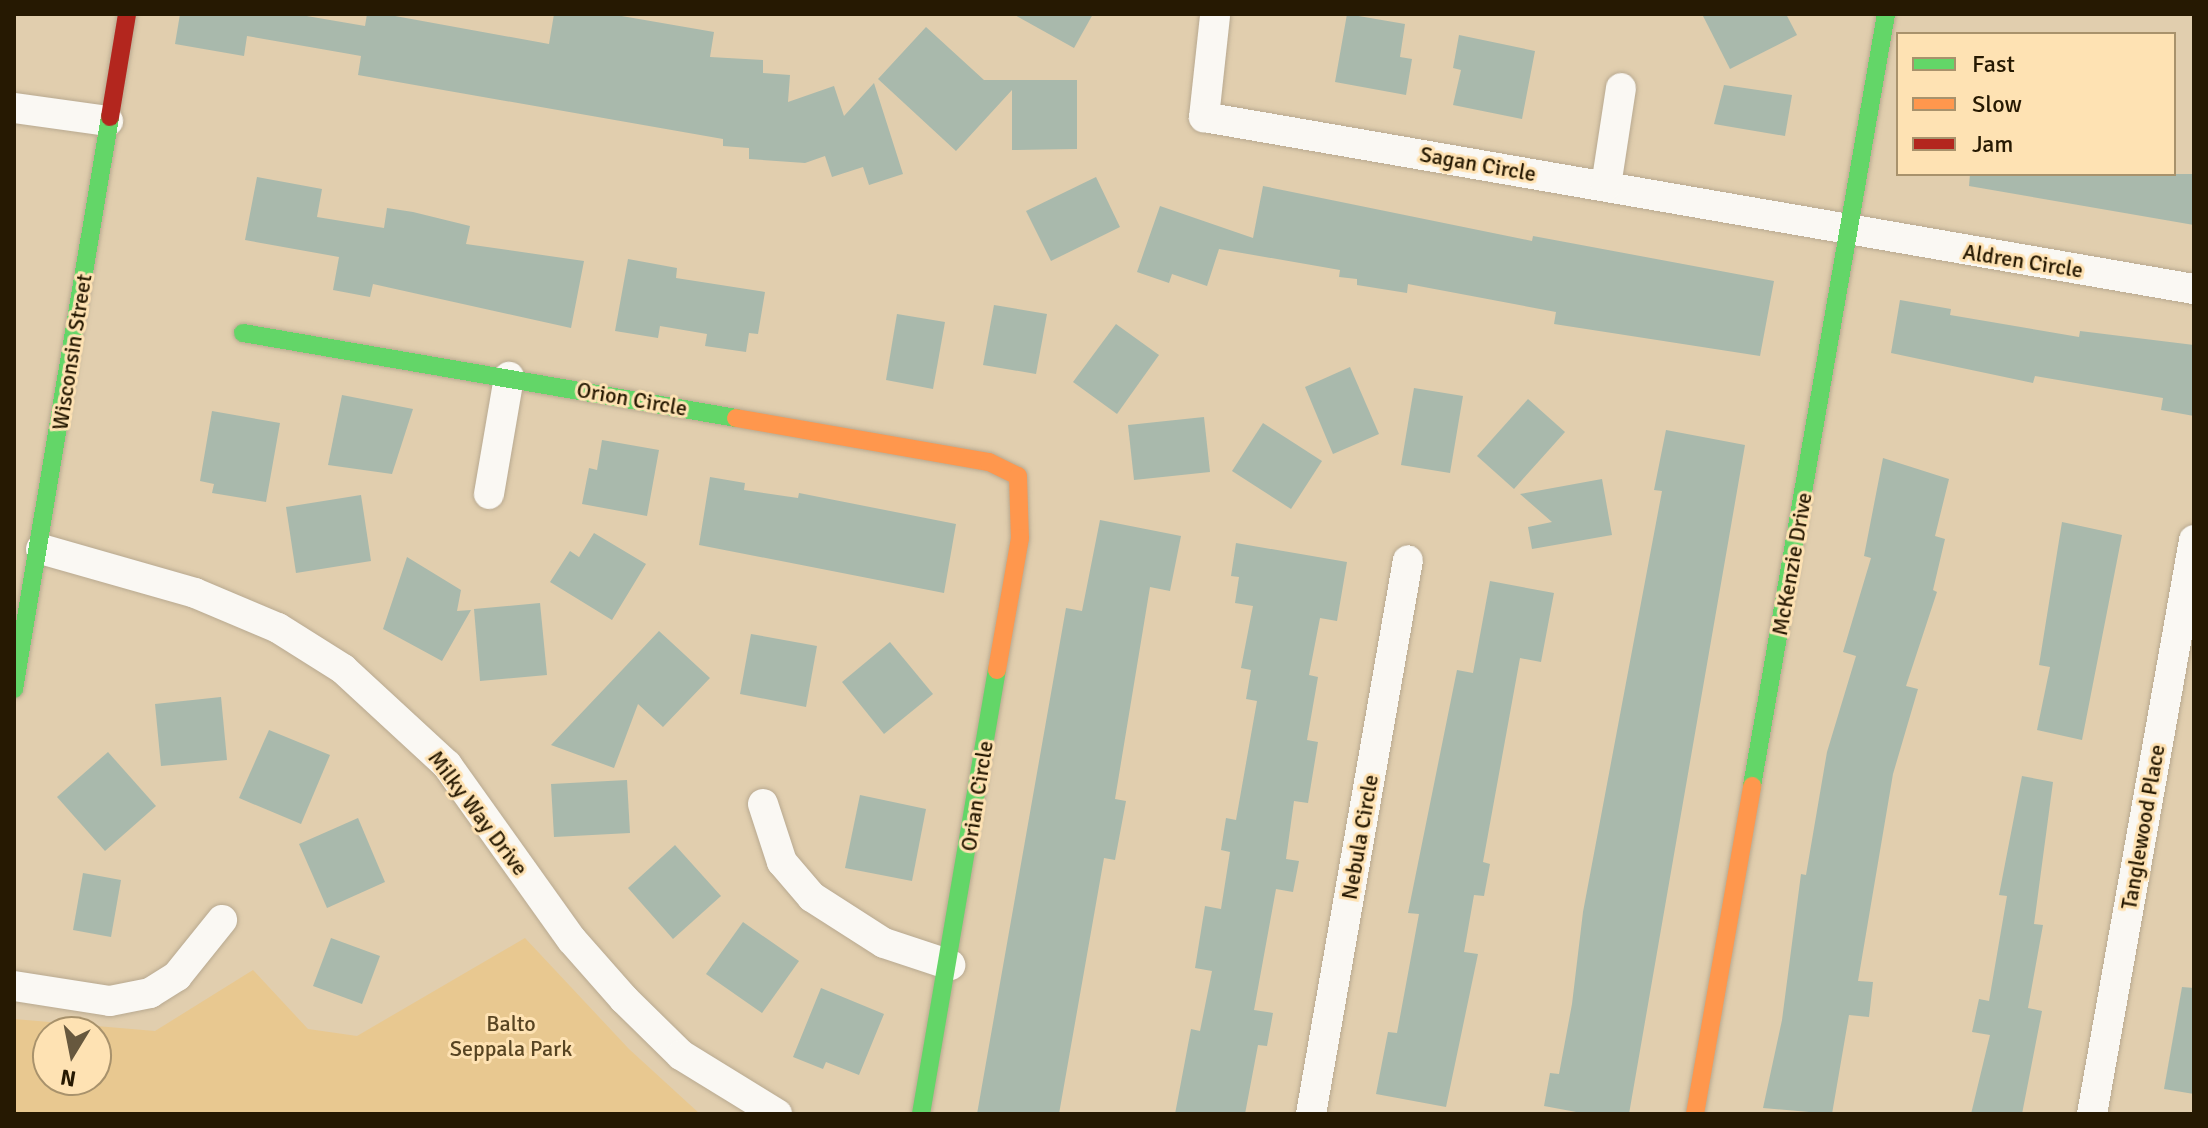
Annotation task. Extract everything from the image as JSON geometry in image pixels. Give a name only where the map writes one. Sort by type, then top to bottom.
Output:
[{"type":"street","name":"Wisconsin Street","points":[[14,689],[28,547],[127,14]]},
{"type":"street","name":"McKenzie Drive","points":[[1695,1114],[1851,232],[1886,14]]},
{"type":"street","name":"Sagan Circle","points":[[1215,16],[1204,117],[1606,186],[1851,232]]},
{"type":"street","points":[[1606,186],[1621,88]]},
{"type":"street","points":[[14,108],[108,121]]},
{"type":"street","name":"Aldren Circle","points":[[1851,232],[2194,289]]},
{"type":"street","name":"Orion Circle","points":[[243,333],[989,462],[1018,476]]},
{"type":"street","points":[[489,494],[509,377]]},
{"type":"street","name":"Orian Circle","points":[[921,1114],[950,965],[1020,538],[1018,476]]},
{"type":"street","name":"Tanglewood Place","points":[[2092,1114],[2194,540]]},
{"type":"street","name":"Milky Way Drive","points":[[28,547],[195,593],[278,628],[343,669],[447,765],[572,940],[624,999],[681,1055],[777,1114]]},
{"type":"street","name":"Nebula Circle","points":[[1311,1114],[1408,560]]},
{"type":"street","points":[[763,804],[782,862],[812,897],[884,943],[950,965]]},
{"type":"street","points":[[14,986],[110,1001],[150,993],[177,976],[222,920]]},
{"type":"green space","name":"Balto Seppala Park","points":[[525,938],[629,1049],[700,1114],[14,1114],[14,1019],[32,1021],[32,1096],[112,1096],[112,1027],[155,1031],[253,970],[308,1029],[357,1036]]},
{"type":"building","points":[[180,14],[295,14],[365,26],[367,14],[384,14],[549,44],[554,14],[610,14],[714,32],[710,57],[763,60],[763,73],[790,75],[788,102],[834,86],[844,116],[874,83],[903,174],[869,185],[863,167],[832,177],[825,156],[805,163],[749,159],[749,148],[723,146],[723,139],[358,75],[361,56],[247,36],[244,56],[175,44]]},
{"type":"building","points":[[1013,14],[1093,14],[1074,48]]},
{"type":"building","points":[[1347,14],[1405,24],[1400,57],[1412,59],[1406,95],[1335,82]]},
{"type":"building","points":[[1702,14],[1786,14],[1797,35],[1730,69]]},
{"type":"building","points":[[926,27],[984,80],[1077,80],[1077,149],[1012,150],[1012,90],[956,151],[878,79]]},
{"type":"building","points":[[1459,35],[1535,51],[1522,119],[1453,105],[1461,70],[1453,68]]},
{"type":"building","points":[[1724,85],[1792,95],[1785,136],[1714,124]]},
{"type":"building","points":[[2194,174],[2194,225],[1969,186],[1970,176]]},
{"type":"building","points":[[257,177],[322,189],[317,217],[384,228],[387,208],[413,212],[470,226],[466,244],[584,261],[571,328],[373,284],[370,297],[333,290],[339,257],[245,240]]},
{"type":"building","points":[[1096,177],[1120,227],[1051,261],[1026,211]]},
{"type":"building","points":[[1263,186],[1532,241],[1533,236],[1774,281],[1760,356],[1554,324],[1556,312],[1408,284],[1407,293],[1357,285],[1357,279],[1339,277],[1340,270],[1219,249],[1207,286],[1172,274],[1169,283],[1137,272],[1160,206],[1253,238]]},
{"type":"building","points":[[628,259],[677,268],[676,278],[765,292],[758,334],[749,333],[746,352],[705,346],[707,334],[660,326],[658,338],[615,331]]},
{"type":"building","points":[[1900,300],[1951,309],[1950,315],[2079,337],[2080,331],[2194,345],[2194,416],[2161,410],[2163,398],[2035,376],[2033,383],[1891,353]]},
{"type":"building","points":[[994,305],[1047,314],[1036,374],[983,365]]},
{"type":"building","points":[[897,314],[945,322],[933,389],[886,380]]},
{"type":"building","points":[[1116,324],[1159,355],[1117,414],[1073,382]]},
{"type":"building","points":[[1350,367],[1379,434],[1333,454],[1305,387]]},
{"type":"building","points":[[1414,388],[1463,396],[1450,473],[1401,465]]},
{"type":"building","points":[[342,395],[413,409],[392,474],[328,465]]},
{"type":"building","points":[[1528,399],[1565,432],[1514,489],[1477,456]]},
{"type":"building","points":[[212,411],[280,423],[266,502],[212,493],[214,484],[200,481]]},
{"type":"building","points":[[1204,417],[1210,472],[1134,480],[1128,425]]},
{"type":"building","points":[[1263,423],[1322,461],[1291,509],[1232,471]]},
{"type":"building","points":[[1666,430],[1745,445],[1629,1114],[1587,1114],[1544,1106],[1550,1073],[1559,1074],[1572,1004],[1583,912],[1662,491],[1654,490]]},
{"type":"building","points":[[602,440],[659,450],[647,516],[582,504],[589,468],[597,470]]},
{"type":"building","points":[[1883,458],[1949,479],[1935,536],[1945,539],[1933,590],[1937,592],[1906,686],[1918,689],[1893,774],[1858,981],[1873,982],[1869,1017],[1849,1015],[1832,1114],[1763,1108],[1782,1020],[1801,874],[1806,875],[1827,752],[1856,656],[1843,652],[1871,558],[1864,556]]},
{"type":"building","points":[[710,477],[745,483],[744,490],[798,498],[799,493],[956,524],[944,593],[699,545]]},
{"type":"building","points":[[1602,479],[1612,535],[1532,549],[1528,527],[1552,522],[1520,494]]},
{"type":"building","points":[[361,495],[371,561],[296,573],[286,507]]},
{"type":"building","points":[[1100,520],[1181,536],[1170,591],[1150,587],[1115,799],[1126,801],[1115,860],[1104,858],[1059,1114],[977,1114],[1066,608],[1082,611]]},
{"type":"building","points":[[2062,522],[2122,535],[2082,740],[2037,730],[2050,667],[2039,665]]},
{"type":"building","points":[[594,533],[646,564],[612,620],[550,582],[570,551],[579,557]]},
{"type":"building","points":[[1236,543],[1347,562],[1337,621],[1320,618],[1309,675],[1318,677],[1307,740],[1318,742],[1308,803],[1294,801],[1286,859],[1299,861],[1293,892],[1276,889],[1254,1010],[1273,1013],[1267,1046],[1258,1045],[1245,1114],[1175,1114],[1191,1029],[1200,1031],[1212,971],[1195,968],[1205,906],[1221,909],[1230,852],[1221,850],[1226,818],[1236,820],[1257,701],[1246,699],[1251,670],[1241,668],[1253,606],[1235,603],[1239,577],[1231,576]]},
{"type":"building","points":[[407,557],[461,590],[457,611],[471,610],[442,661],[383,629]]},
{"type":"building","points":[[1490,581],[1554,593],[1541,662],[1520,658],[1483,862],[1490,864],[1484,896],[1474,895],[1464,952],[1478,954],[1446,1107],[1376,1094],[1388,1032],[1397,1033],[1419,914],[1408,913],[1457,670],[1473,673]]},
{"type":"building","points":[[540,603],[547,675],[480,681],[474,609]]},
{"type":"building","points":[[659,631],[710,678],[663,727],[638,704],[614,768],[551,745]]},
{"type":"building","points":[[751,634],[817,646],[806,707],[740,694]]},
{"type":"building","points":[[890,642],[933,694],[884,734],[842,682]]},
{"type":"building","points":[[221,697],[227,760],[161,766],[155,704]]},
{"type":"building","points":[[269,730],[330,755],[301,824],[239,798]]},
{"type":"building","points":[[108,752],[156,806],[105,851],[57,797]]},
{"type":"building","points":[[2022,776],[2053,782],[2034,924],[2043,925],[2028,1008],[2042,1011],[2022,1114],[1971,1114],[1990,1035],[1972,1032],[1979,999],[1989,1001],[2007,896],[1999,895]]},
{"type":"building","points":[[627,780],[630,833],[554,837],[551,784]]},
{"type":"building","points":[[860,795],[926,809],[912,881],[845,868]]},
{"type":"building","points":[[358,818],[385,882],[327,908],[299,844]]},
{"type":"building","points":[[675,845],[721,896],[673,939],[628,888]]},
{"type":"building","points":[[83,873],[121,880],[111,937],[73,930]]},
{"type":"building","points":[[743,922],[799,961],[762,1013],[706,974]]},
{"type":"building","points":[[331,938],[380,956],[362,1004],[313,986]]},
{"type":"building","points":[[2182,987],[2194,988],[2194,1094],[2164,1089]]},
{"type":"building","points":[[821,988],[884,1014],[859,1075],[826,1062],[823,1069],[793,1057]]},
{"type":"traffic: fast","points":[[1752,786],[1886,14]]},
{"type":"traffic: fast","points":[[14,689],[110,117]]},
{"type":"traffic: fast","points":[[243,333],[736,418]]},
{"type":"traffic: fast","points":[[921,1114],[997,670]]},
{"type":"traffic: slow","points":[[736,418],[989,462],[1018,476],[1020,538],[997,670]]},
{"type":"traffic: slow","points":[[1695,1114],[1752,786]]},
{"type":"traffic: jam","points":[[110,117],[127,14]]}]
